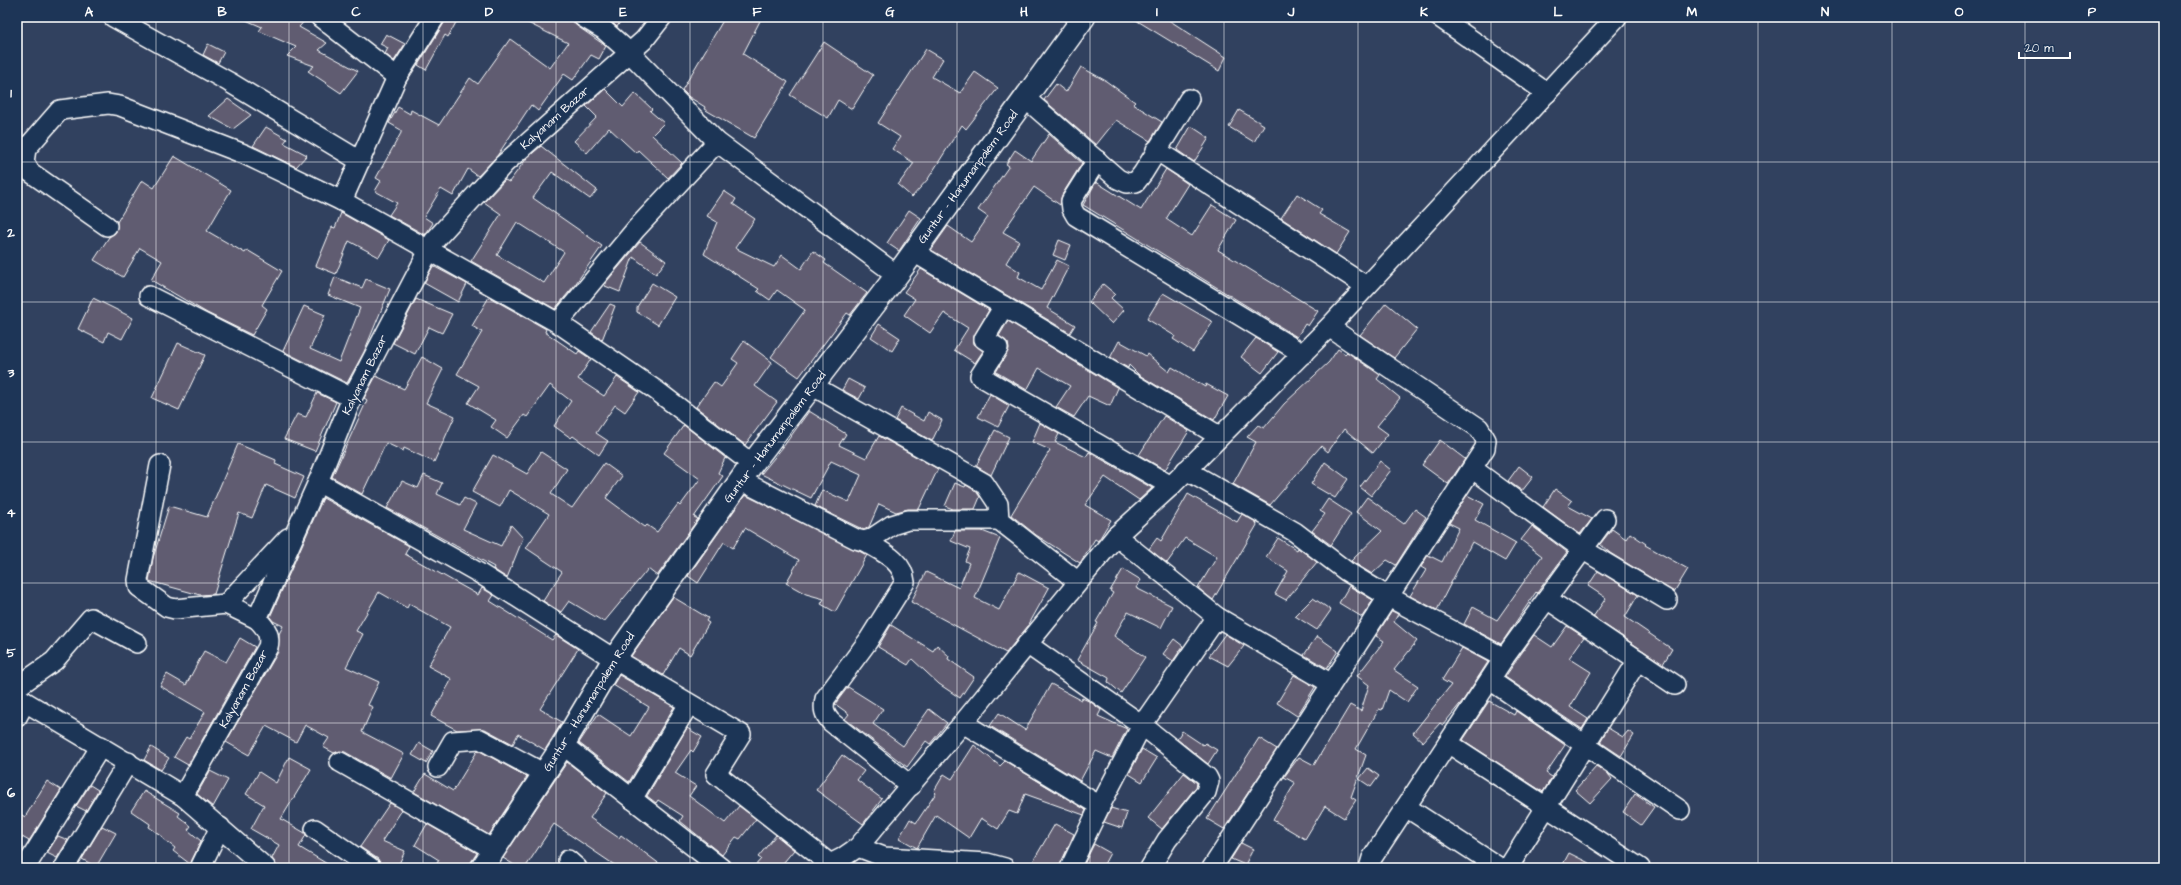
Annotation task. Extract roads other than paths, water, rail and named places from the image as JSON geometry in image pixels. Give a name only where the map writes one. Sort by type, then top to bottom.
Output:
[{"type":"main road","name":"Guntur - Hanumanpalem Road","points":[[482,868],[545,774],[614,659],[746,472],[814,386],[897,275],[1084,17]]},
{"type":"street","points":[[113,17],[229,82],[360,161]]},
{"type":"street","points":[[320,17],[397,77]]},
{"type":"street","points":[[342,201],[397,77],[435,17]]},
{"type":"street","points":[[583,17],[603,29],[630,52],[717,142],[897,275]]},
{"type":"street","name":"Kalyanam Bazar","points":[[183,796],[268,647],[270,638],[265,627],[257,619],[318,482],[352,398],[428,249],[504,164],[644,40],[662,17]]},
{"type":"street","points":[[1439,17],[1547,93]]},
{"type":"street","points":[[318,482],[479,573],[614,659],[741,734],[716,774],[826,866],[858,847],[911,786],[1077,581],[1116,536],[1171,486],[1219,436],[1303,354],[1617,17]]},
{"type":"street","points":[[1025,98],[1118,179],[1127,183],[1136,182],[1189,99]]},
{"type":"street","points":[[106,226],[30,172],[24,162],[26,149],[60,110],[108,104],[120,106],[244,154],[342,201],[558,323],[657,391],[746,472],[856,539],[864,541],[896,562],[904,571],[905,582],[868,641],[825,699],[823,707],[825,715],[831,722],[911,786]]},
{"type":"street","points":[[558,323],[636,229],[717,142]]},
{"type":"street","points":[[1156,150],[1366,286]]},
{"type":"street","points":[[1097,160],[1071,201],[1072,209],[1076,216],[1303,354]]},
{"type":"street","points":[[914,252],[1219,436]]},
{"type":"street","points":[[149,296],[352,398]]},
{"type":"street","points":[[1004,306],[984,339],[998,348],[980,376],[1171,486]]},
{"type":"street","points":[[1212,868],[1330,683],[1473,469],[1485,448],[1486,440],[1479,428],[1329,327]]},
{"type":"street","points":[[814,386],[984,483],[998,504],[999,520]]},
{"type":"street","points":[[160,466],[138,580],[139,587],[167,607],[174,609],[226,604],[257,619]]},
{"type":"street","points":[[1473,469],[1582,549],[1667,600]]},
{"type":"street","points":[[1186,470],[1295,532],[1346,571],[1387,596],[1504,658]]},
{"type":"street","points":[[864,541],[871,539],[892,525],[908,520],[999,520],[1077,581]]},
{"type":"street","points":[[1369,868],[1372,858],[1504,658],[1582,549],[1605,520]]},
{"type":"street","points":[[226,604],[298,528]]},
{"type":"street","points":[[1116,536],[1217,617],[1330,683]]},
{"type":"street","points":[[1547,599],[1675,685]]},
{"type":"street","points":[[1070,868],[1142,725],[1217,617]]},
{"type":"street","points":[[138,643],[92,618],[19,701],[101,746],[183,796],[266,868]]},
{"type":"street","points":[[1027,644],[1142,725],[1207,777],[1209,781],[1206,792],[1167,840],[1150,868]]},
{"type":"street","points":[[1508,868],[1638,660]]},
{"type":"street","points":[[1490,680],[1680,810]]},
{"type":"street","points":[[632,799],[689,704]]},
{"type":"street","points":[[963,723],[1100,806]]},
{"type":"street","points":[[438,766],[453,741],[480,739],[545,774]]},
{"type":"street","points":[[1448,743],[1640,868]]},
{"type":"street","points":[[563,745],[721,868]]},
{"type":"street","points":[[25,868],[101,746]]},
{"type":"street","points":[[64,868],[128,762]]},
{"type":"street","points":[[340,762],[494,850]]},
{"type":"street","points":[[1406,807],[1500,868]]},
{"type":"street","points":[[200,868],[220,827]]},
{"type":"street","points":[[314,829],[371,868]]},
{"type":"street","points":[[858,847],[884,857],[987,863],[1005,868]]}]
